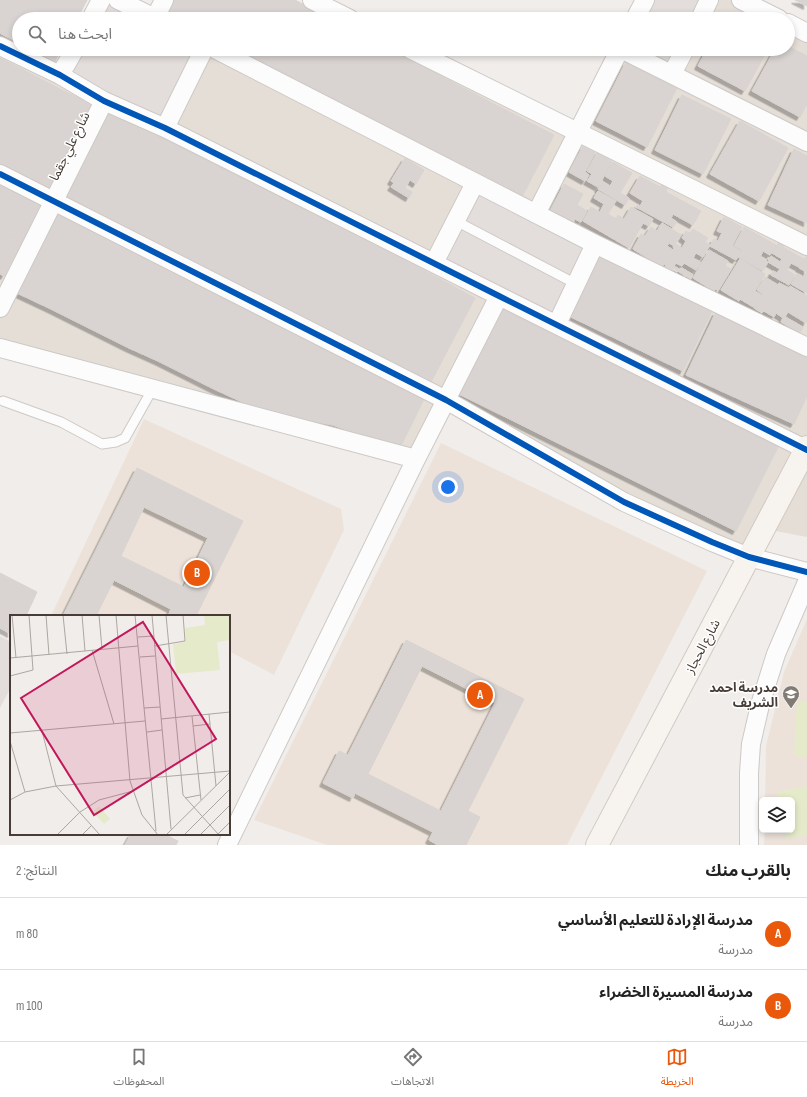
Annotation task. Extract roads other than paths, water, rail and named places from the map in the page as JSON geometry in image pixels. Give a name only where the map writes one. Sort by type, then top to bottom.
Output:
[{"type":"main road","name":"شارع الحجاز","points":[[597,845],[807,448]]},
{"type":"street","points":[[95,12],[101,0]]},
{"type":"street","points":[[118,0],[143,12]]},
{"type":"street","points":[[159,12],[164,0]]},
{"type":"street","points":[[312,0],[336,12]]},
{"type":"street","points":[[639,12],[645,0]]},
{"type":"street","points":[[703,12],[709,0]]},
{"type":"street","points":[[741,0],[765,12]]},
{"type":"street","points":[[795,27],[807,33]]},
{"type":"street","points":[[0,46],[12,52]]},
{"type":"street","points":[[21,56],[60,75],[104,101],[165,128],[499,296],[807,448]]},
{"type":"street","points":[[60,75],[71,56]]},
{"type":"street","points":[[165,128],[201,56]]},
{"type":"street","points":[[229,56],[595,244],[807,347]]},
{"type":"street","points":[[424,56],[807,246]]},
{"type":"street","points":[[536,214],[617,56]]},
{"type":"street","points":[[635,56],[807,142]]},
{"type":"street","points":[[672,74],[681,56]]},
{"type":"street","name":"شارع علي جقما","points":[[0,308],[5,285],[54,202],[104,101]]},
{"type":"street","points":[[0,174],[446,400],[624,502],[749,557],[807,572]]},
{"type":"street","points":[[434,263],[475,183]]},
{"type":"street","points":[[557,324],[595,244]]},
{"type":"street","points":[[234,843],[416,459],[499,296]]},
{"type":"street","points":[[0,348],[416,459]]},
{"type":"street","points":[[749,845],[749,773],[751,744],[760,705],[776,654],[807,582]]},
{"type":"lane","points":[[456,222],[576,284]]},
{"type":"lane","points":[[3,401],[61,422],[102,444],[116,442],[125,438],[153,388]]},
{"type":"place","name":"مدرسة المسيرة الخضراء","points":[[197,573]]},
{"type":"place","name":"مدرسة الإرادة للتعليم الأساسي","points":[[480,695]]},
{"type":"place","name":"مدرسة احمد الشريف","points":[[791,709]]}]
